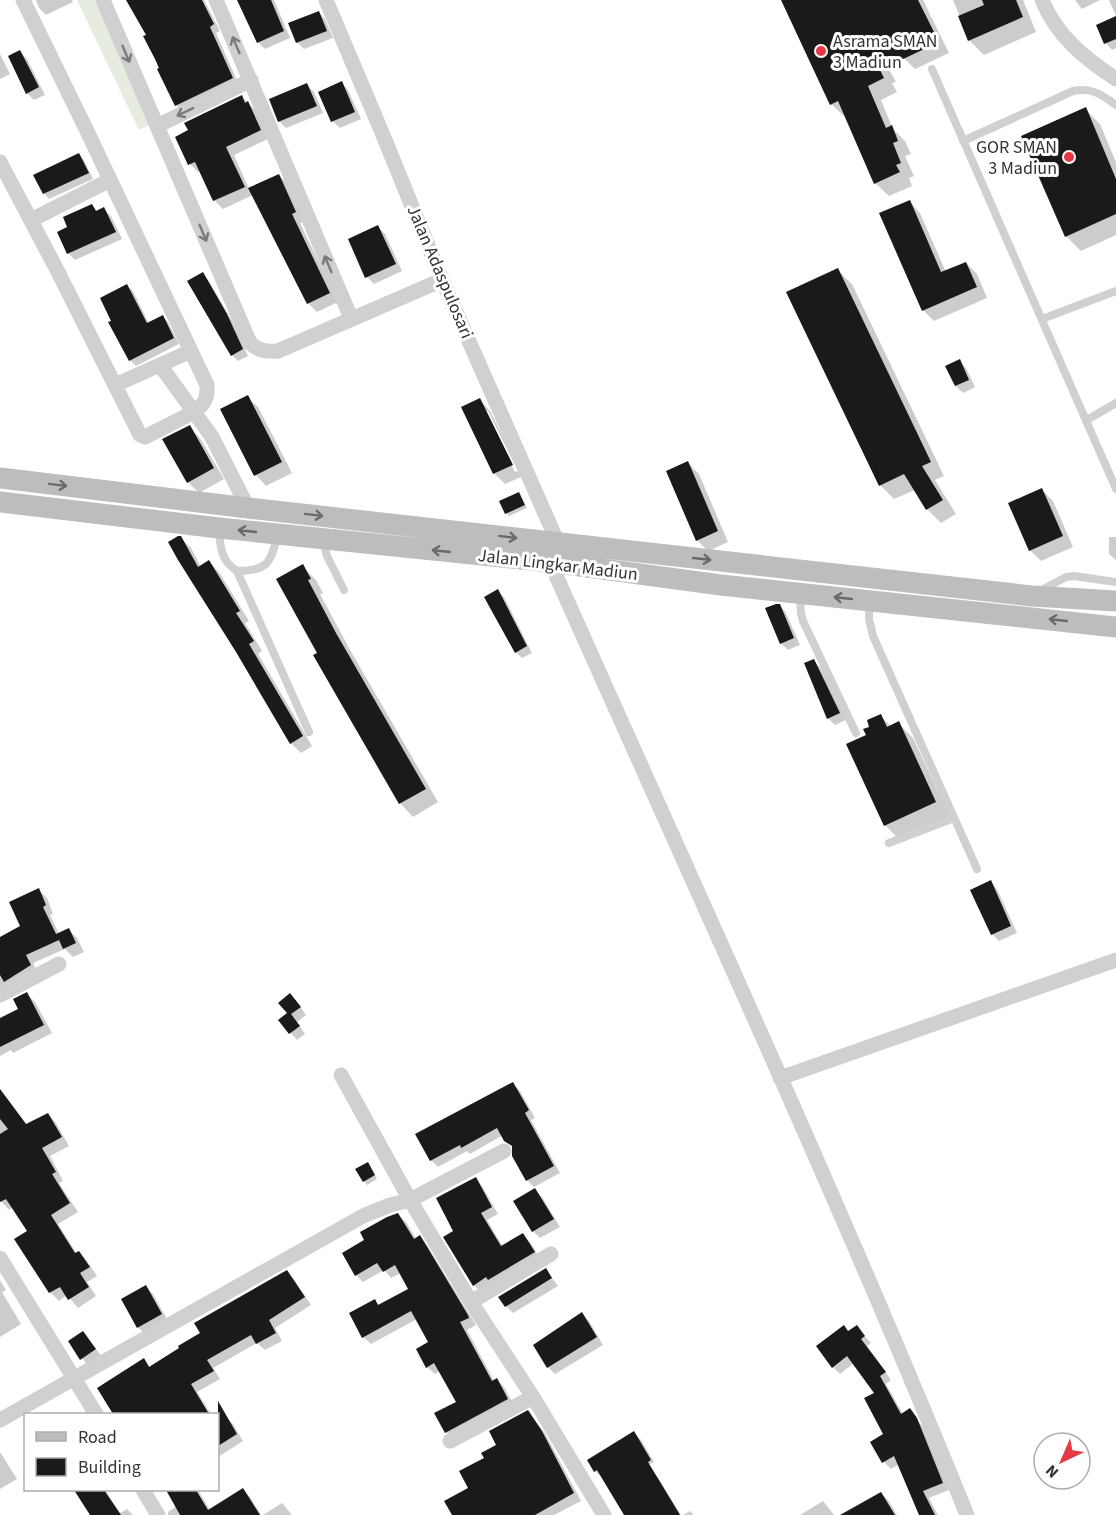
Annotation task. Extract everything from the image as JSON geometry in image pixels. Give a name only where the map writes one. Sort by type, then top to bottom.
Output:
[{"type":"main road","name":"Jalan Lingkar Madiun","points":[[0,477],[248,507],[554,553],[721,585],[1116,627]]},
{"type":"main road","name":"Jalan Lingkar Madiun","points":[[0,502],[323,538],[554,553],[1032,596],[1116,601]]},
{"type":"street","points":[[0,162],[142,436],[145,437],[203,405],[208,394],[207,386],[22,0]]},
{"type":"street","points":[[103,0],[250,343],[257,349],[266,352],[278,351],[442,280]]},
{"type":"street","points":[[216,0],[351,318]]},
{"type":"street","name":"Jalan Adaspulosari","points":[[326,0],[554,553],[967,1515]]},
{"type":"street","points":[[1042,0],[1057,29],[1074,48],[1116,79]]},
{"type":"street","points":[[157,126],[251,80]]},
{"type":"street","points":[[31,220],[110,180]]},
{"type":"street","points":[[115,385],[191,351]]},
{"type":"street","points":[[160,365],[212,437],[248,507]]},
{"type":"street","points":[[780,1078],[1116,960]]},
{"type":"street","points":[[0,995],[59,964]]},
{"type":"street","points":[[341,1075],[410,1200],[604,1515]]},
{"type":"street","points":[[0,1420],[363,1216],[410,1200],[504,1151]]},
{"type":"street","points":[[471,1302],[551,1254]]},
{"type":"street","points":[[0,1258],[95,1413]]},
{"type":"street","points":[[450,1441],[533,1397]]},
{"type":"street","points":[[144,1491],[158,1515]]},
{"type":"lane","points":[[932,69],[1116,489]]},
{"type":"lane","points":[[963,141],[1073,90],[1085,88],[1092,90],[1116,105]]},
{"type":"lane","points":[[1042,319],[1116,291]]},
{"type":"lane","points":[[1087,420],[1116,403]]},
{"type":"lane","points":[[219,528],[220,548],[224,560],[237,571],[309,732]]},
{"type":"lane","points":[[237,571],[255,571],[262,568],[273,555],[278,534]]},
{"type":"lane","points":[[323,538],[327,556],[344,590]]},
{"type":"lane","points":[[1032,596],[1066,577],[1116,582]]},
{"type":"lane","points":[[800,593],[803,621],[856,734]]},
{"type":"lane","points":[[869,600],[869,619],[873,636],[977,869]]},
{"type":"lane","points":[[889,843],[954,818]]},
{"type":"shaded area","points":[[77,0],[98,0],[152,124],[139,130]]},
{"type":"building","points":[[126,0],[202,0],[214,24],[210,27],[233,78],[175,106],[143,36],[146,35]]},
{"type":"building","points":[[237,0],[271,0],[284,31],[257,43]]},
{"type":"building","points":[[781,0],[918,0],[939,42],[880,70],[884,78],[868,86],[886,128],[892,125],[898,141],[893,143],[901,163],[896,165],[900,172],[874,184],[838,101],[830,105]]},
{"type":"building","name":"Asrama SMAN 3 Madiun","points":[[982,0],[1016,0],[1023,17],[968,41],[958,16],[984,5]]},
{"type":"building","points":[[319,11],[327,31],[296,43],[288,23]]},
{"type":"building","points":[[1116,16],[1116,39],[1104,44],[1096,25]]},
{"type":"building","points":[[20,50],[39,87],[26,94],[8,56]]},
{"type":"building","points":[[342,81],[355,112],[331,122],[318,92]]},
{"type":"building","points":[[307,83],[317,106],[278,122],[269,99]]},
{"type":"building","points":[[242,95],[245,103],[248,101],[261,130],[226,147],[245,187],[213,201],[195,162],[188,165],[175,137],[188,130],[184,123]]},
{"type":"building","name":"GOR SMAN 3 Madiun","points":[[1086,107],[1116,179],[1116,214],[1065,237],[1021,136]]},
{"type":"building","points":[[79,153],[89,173],[43,194],[33,175]]},
{"type":"building","points":[[279,174],[296,212],[292,214],[330,293],[307,304],[248,188]]},
{"type":"building","points":[[910,200],[941,272],[966,262],[977,287],[922,311],[879,213]]},
{"type":"building","points":[[92,204],[96,211],[104,207],[116,232],[67,254],[57,232],[67,227],[63,217]]},
{"type":"building","points":[[378,225],[396,264],[365,278],[348,239]]},
{"type":"building","points":[[838,268],[931,462],[922,466],[943,500],[926,510],[904,474],[879,486],[786,292]]},
{"type":"building","points":[[203,272],[227,314],[243,349],[231,356],[187,281]]},
{"type":"building","points":[[127,284],[147,323],[163,315],[174,338],[129,361],[108,322],[111,321],[100,298]]},
{"type":"building","points":[[960,359],[969,380],[955,386],[945,366]]},
{"type":"building","points":[[248,395],[282,462],[254,476],[220,409]]},
{"type":"building","points":[[480,398],[513,465],[493,474],[461,407]]},
{"type":"building","points":[[190,425],[214,468],[187,483],[162,439]]},
{"type":"building","points":[[688,461],[718,531],[696,541],[666,471]]},
{"type":"building","points":[[1042,488],[1063,536],[1029,551],[1008,503]]},
{"type":"building","points":[[519,492],[525,505],[505,514],[499,501]]},
{"type":"building","points":[[181,536],[198,567],[209,560],[240,611],[236,613],[254,641],[249,644],[303,736],[290,744],[168,542]]},
{"type":"building","points":[[303,564],[311,579],[308,580],[336,633],[426,789],[399,804],[313,655],[317,653],[276,579]]},
{"type":"building","points":[[498,589],[527,646],[515,653],[484,597]]},
{"type":"building","points":[[780,604],[794,638],[780,644],[765,608]]},
{"type":"building","points":[[814,659],[840,713],[827,719],[804,663]]},
{"type":"building","points":[[881,714],[887,727],[899,721],[936,802],[884,826],[846,744],[866,735],[863,729],[869,727],[867,720]]},
{"type":"building","points":[[991,880],[1011,926],[991,935],[970,890]]},
{"type":"building","points":[[39,888],[46,905],[43,907],[56,934],[69,928],[76,943],[63,949],[59,940],[26,955],[31,965],[4,982],[0,975],[0,937],[20,926],[9,902]]},
{"type":"building","points":[[27,992],[44,1025],[0,1047],[0,1018],[18,1009],[13,999]]},
{"type":"building","points":[[290,993],[301,1007],[291,1014],[300,1026],[289,1034],[278,1020],[287,1013],[278,1003]]},
{"type":"building","points":[[513,1082],[529,1110],[525,1113],[554,1166],[526,1181],[512,1156],[512,1146],[504,1141],[497,1128],[461,1148],[460,1145],[430,1161],[415,1134]]},
{"type":"building","points":[[0,1089],[26,1124],[48,1113],[62,1137],[42,1148],[56,1172],[52,1174],[70,1203],[51,1215],[75,1253],[79,1251],[90,1267],[80,1273],[89,1287],[68,1300],[60,1287],[49,1293],[14,1239],[27,1231],[6,1199],[0,1202],[0,1134],[8,1129],[0,1119]]},
{"type":"building","points":[[368,1162],[375,1175],[363,1182],[355,1169]]},
{"type":"building","points":[[476,1177],[492,1207],[481,1213],[501,1246],[523,1233],[535,1252],[488,1280],[486,1277],[473,1286],[443,1237],[453,1231],[436,1198]]},
{"type":"building","points":[[535,1188],[554,1219],[532,1232],[513,1201]]},
{"type":"building","points":[[398,1213],[414,1239],[420,1235],[468,1315],[469,1318],[460,1322],[492,1381],[497,1378],[508,1399],[445,1433],[434,1413],[456,1402],[434,1363],[426,1368],[416,1349],[428,1342],[411,1311],[362,1338],[349,1313],[375,1299],[378,1305],[408,1289],[395,1265],[383,1272],[377,1263],[355,1276],[342,1253],[364,1240],[360,1232]]},
{"type":"building","points":[[546,1268],[552,1278],[505,1307],[498,1297]]},
{"type":"building","points":[[287,1270],[305,1297],[269,1320],[276,1333],[256,1344],[251,1335],[207,1360],[214,1371],[191,1384],[208,1413],[112,1413],[97,1388],[144,1358],[149,1367],[179,1348],[178,1346],[200,1333],[194,1323]]},
{"type":"building","points":[[146,1285],[162,1314],[137,1328],[121,1299]]},
{"type":"building","points":[[582,1312],[597,1337],[547,1368],[533,1345]]},
{"type":"building","points":[[844,1325],[848,1331],[857,1325],[865,1336],[861,1339],[886,1372],[880,1376],[901,1414],[910,1408],[917,1418],[943,1483],[923,1491],[935,1515],[919,1515],[894,1456],[882,1463],[870,1442],[883,1434],[864,1398],[874,1393],[847,1356],[832,1368],[816,1346]]},
{"type":"building","points":[[83,1331],[96,1349],[80,1360],[68,1341]]},
{"type":"building","points":[[218,1401],[237,1434],[219,1445],[219,1413]]},
{"type":"building","points":[[528,1410],[542,1431],[574,1493],[535,1515],[452,1515],[444,1501],[468,1488],[459,1471],[484,1458],[481,1453],[496,1445],[489,1431]]},
{"type":"building","points":[[634,1431],[651,1460],[648,1462],[680,1515],[624,1515],[597,1470],[594,1472],[587,1460]]},
{"type":"building","points":[[243,1488],[260,1515],[180,1515],[167,1491],[197,1491],[208,1510]]},
{"type":"building","points":[[75,1491],[105,1491],[121,1515],[90,1515]]},
{"type":"building","points":[[881,1492],[895,1515],[840,1515]]},
{"type":"place","name":"Asrama SMAN 3 Madiun","points":[[821,51]]},
{"type":"place","name":"GOR SMAN 3 Madiun","points":[[1069,157]]}]
